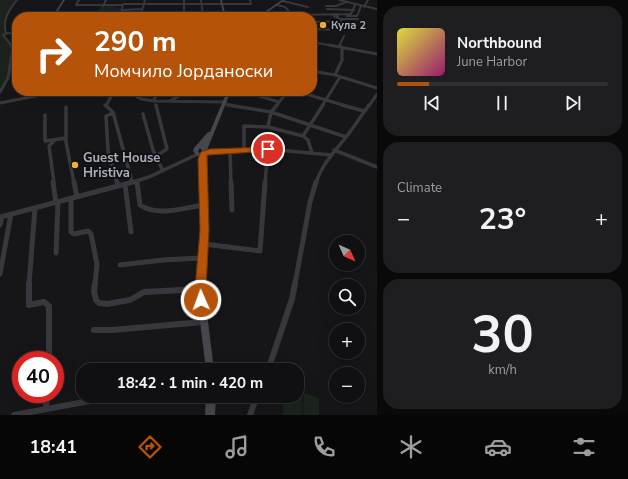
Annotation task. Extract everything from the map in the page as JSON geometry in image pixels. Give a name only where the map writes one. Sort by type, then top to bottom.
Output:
[{"type":"street","points":[[0,92],[8,78],[12,56],[12,45],[3,35],[6,33],[4,26],[6,17],[17,0]]},
{"type":"street","points":[[56,12],[64,0]]},
{"type":"street","points":[[78,0],[76,5],[103,6],[202,4],[222,2],[251,4],[250,0]]},
{"type":"street","points":[[103,6],[106,0]]},
{"type":"street","points":[[141,12],[145,0]]},
{"type":"street","points":[[184,0],[184,12]]},
{"type":"street","points":[[201,0],[203,12]]},
{"type":"street","points":[[265,12],[284,0],[301,7],[308,8]]},
{"type":"street","points":[[339,0],[377,9]]},
{"type":"street","points":[[364,7],[368,0]]},
{"type":"street","points":[[222,2],[224,12]]},
{"type":"street","points":[[326,6],[336,6],[346,2]]},
{"type":"street","points":[[277,4],[285,7],[289,12]]},
{"type":"street","points":[[123,5],[122,10],[142,9]]},
{"type":"street","points":[[351,14],[355,5]]},
{"type":"street","points":[[336,6],[351,14]]},
{"type":"street","points":[[317,21],[358,20],[340,19],[334,16],[357,16],[361,6]]},
{"type":"street","points":[[324,8],[353,10]]},
{"type":"street","points":[[327,9],[332,14]]},
{"type":"street","points":[[317,15],[351,14]]},
{"type":"street","points":[[317,29],[342,30]]},
{"type":"street","points":[[6,33],[12,34]]},
{"type":"street","points":[[303,136],[326,100],[337,76],[342,60],[341,47],[344,36]]},
{"type":"street","points":[[317,43],[377,54]]},
{"type":"street","points":[[317,72],[337,76],[377,88]]},
{"type":"street","points":[[271,363],[292,299],[313,190],[318,176],[332,153],[346,137],[377,94]]},
{"type":"street","points":[[0,103],[37,96]]},
{"type":"street","points":[[112,96],[105,105],[113,113],[140,204],[147,210],[154,212],[203,205]]},
{"type":"street","points":[[136,96],[141,99],[153,101],[225,103],[272,112],[346,137]]},
{"type":"street","points":[[153,101],[156,96]]},
{"type":"street","points":[[170,101],[179,96]]},
{"type":"street","points":[[209,363],[200,289],[204,244],[202,153],[227,96]]},
{"type":"street","points":[[259,96],[279,102]]},
{"type":"street","points":[[268,127],[272,112],[284,96]]},
{"type":"street","points":[[313,96],[364,111]]},
{"type":"street","points":[[156,105],[167,149],[156,156]]},
{"type":"street","points":[[66,106],[66,138],[74,198],[71,232],[74,234],[88,231],[91,234],[91,242],[98,268],[94,282],[95,298],[99,303],[107,304],[134,299],[144,292],[200,289]]},
{"type":"street","points":[[113,113],[106,116],[106,129],[108,151],[118,186]]},
{"type":"street","points":[[143,114],[156,156],[163,171]]},
{"type":"street","points":[[45,115],[45,141],[66,138]]},
{"type":"street","points":[[244,151],[244,126],[248,125],[268,127],[303,136],[308,140],[312,153]]},
{"type":"street","points":[[202,153],[214,127]]},
{"type":"street","points":[[55,140],[49,146],[57,203],[56,253]]},
{"type":"street","points":[[204,244],[260,251],[268,149]]},
{"type":"street","points":[[0,225],[1,217],[134,182],[163,171],[181,161],[202,153],[268,149],[312,153],[332,153],[377,167]]},
{"type":"street","points":[[230,151],[232,210]]},
{"type":"street","points":[[125,184],[131,232]]},
{"type":"street","points":[[35,208],[28,293],[29,305],[44,302],[49,306],[48,351]]},
{"type":"street","points":[[0,274],[11,214]]},
{"type":"street","points":[[120,265],[163,260],[202,258]]},
{"type":"street","points":[[94,330],[112,330],[204,322]]},
{"type":"street","points":[[46,403],[46,408]]},
{"type":"street","points":[[14,415],[76,403]]},
{"type":"street","points":[[210,415],[211,403]]},
{"type":"street","points":[[250,415],[254,403]]},
{"type":"shaded area","points":[[0,0],[17,0],[9,11],[6,24],[6,33],[3,34],[12,45],[8,78],[0,92]]},
{"type":"shaded area","points":[[101,6],[116,6],[116,8],[121,8],[120,12],[98,12]]},
{"type":"shaded area","points":[[304,393],[319,398],[319,415],[303,415]]},
{"type":"shaded area","points":[[283,403],[302,403],[302,415],[282,415]]},
{"type":"place","name":"Кула 2","points":[[323,25]]},
{"type":"place","name":"Guest House Hristiva","points":[[75,165]]},
{"type":"route","points":[[201,300],[200,289],[205,230],[202,159],[204,154],[210,152],[268,149]]}]
